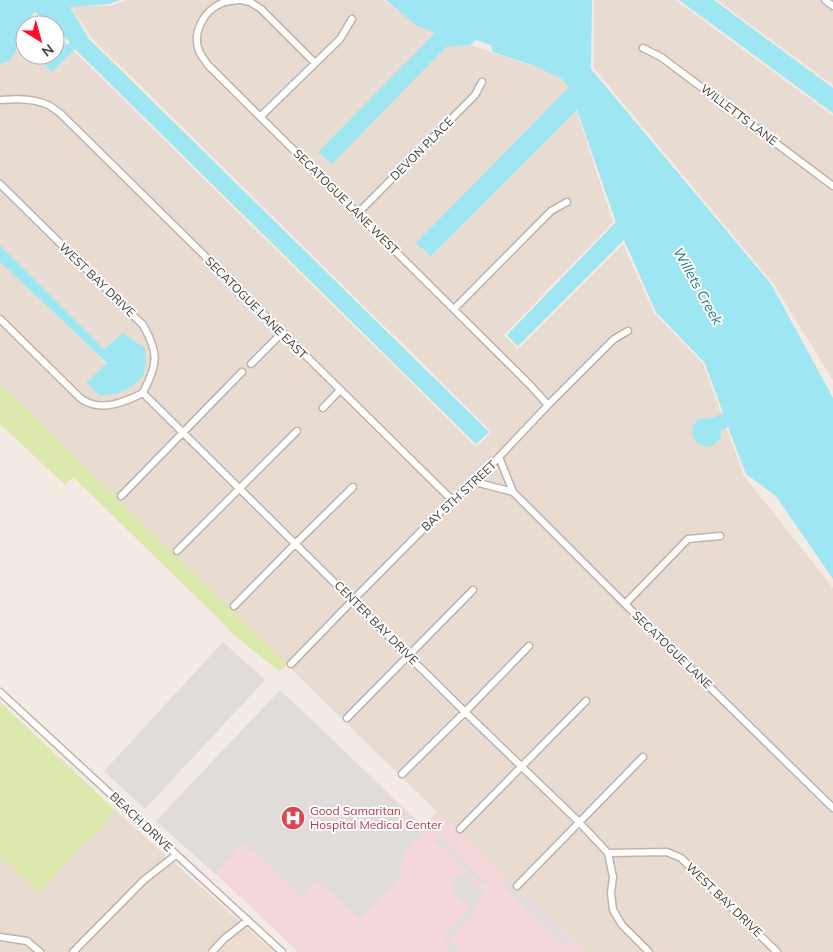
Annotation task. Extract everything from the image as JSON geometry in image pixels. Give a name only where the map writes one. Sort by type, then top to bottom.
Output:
[{"type":"street","name":"SECATOGUE LANE WEST","points":[[315,63],[261,9],[250,2],[240,0],[224,2],[210,10],[200,22],[197,40],[200,54],[208,65],[530,385],[548,406]]},
{"type":"street","points":[[825,0],[833,6]]},
{"type":"street","points":[[260,116],[340,39],[352,19]]},
{"type":"street","name":"WILLETTS LANE","points":[[643,48],[661,57],[833,186]]},
{"type":"street","name":"DEVON PLACE","points":[[358,214],[475,95],[482,82]]},
{"type":"street","name":"SECATOGUE LANE EAST","points":[[0,100],[24,99],[35,101],[48,105],[61,114],[452,500]]},
{"type":"street","name":"WEST BAY DRIVE","points":[[0,184],[143,325],[155,350],[154,365],[144,393]]},
{"type":"street","points":[[454,309],[551,211],[567,202]]},
{"type":"street","points":[[0,319],[83,400],[95,405],[111,405],[127,402],[144,393]]},
{"type":"street","name":"BAY 5TH STREET","points":[[291,664],[452,500],[500,457],[614,339],[628,331]]},
{"type":"street","points":[[251,364],[282,333]]},
{"type":"street","points":[[121,496],[242,372]]},
{"type":"street","points":[[323,408],[340,390]]},
{"type":"street","name":"CENTER BAY DRIVE","points":[[144,393],[608,852]]},
{"type":"street","points":[[178,551],[297,431]]},
{"type":"street","name":"SECATOGUE LANE","points":[[500,457],[512,492],[833,808]]},
{"type":"street","points":[[474,482],[512,492]]},
{"type":"street","points":[[234,606],[353,487]]},
{"type":"street","points":[[625,604],[688,539],[720,536]]},
{"type":"street","points":[[347,718],[474,590]]},
{"type":"street","points":[[402,774],[529,646]]},
{"type":"street","name":"BEACH DRIVE","points":[[0,692],[282,952]]},
{"type":"street","points":[[460,829],[586,701]]},
{"type":"street","points":[[517,886],[643,757]]},
{"type":"street","points":[[608,852],[613,877],[611,893],[613,910],[622,925],[649,952]]},
{"type":"street","name":"WEST BAY DRIVE","points":[[608,852],[667,852],[681,858],[777,952]]},
{"type":"street","points":[[73,952],[144,880],[176,854]]},
{"type":"street","points":[[212,952],[224,939],[248,920]]},
{"type":"street","points":[[0,937],[27,941],[40,952]]},
{"type":"shaded area","points":[[127,0],[383,0],[417,26],[436,32],[319,152],[332,163],[446,47],[470,45],[542,69],[562,78],[570,86],[417,243],[432,256],[576,110],[613,222],[504,335],[518,349],[623,244],[654,313],[703,364],[744,476],[833,588],[833,952],[584,952],[437,812],[0,383],[0,262],[107,364],[119,393],[104,349],[0,245],[0,64],[7,62],[15,47],[15,65],[45,65],[52,72],[59,65],[65,65],[65,58],[73,50],[476,447],[492,432],[92,38],[70,6],[111,6]]},
{"type":"shaded area","points":[[594,0],[675,0],[833,116],[833,380],[773,283],[594,68]]},
{"type":"shaded area","points":[[717,0],[833,0],[833,85]]},
{"type":"shaded area","points":[[223,642],[265,680],[145,809],[104,771]]},
{"type":"shaded area","points":[[280,690],[424,831],[404,854],[397,882],[360,920],[318,880],[302,897],[244,843],[215,874],[156,821]]},
{"type":"shaded area","name":"Good Samaritan Hospital Medical Center","points":[[288,697],[423,826],[437,812],[584,952],[298,952],[165,825]]},
{"type":"shaded area","points":[[115,810],[245,926],[219,952],[0,952],[0,857],[39,892]]},
{"type":"shaded area","points":[[439,836],[486,881],[482,885],[434,841]]},
{"type":"shaded area","points":[[464,873],[486,894],[472,909],[474,911],[449,940],[461,952],[452,952],[444,944],[448,940],[443,936],[470,908],[450,889],[455,884],[453,882],[458,876],[460,877]]},
{"type":"shaded area","points":[[508,880],[569,940],[564,945],[502,885]]},
{"type":"shaded area","points":[[245,926],[273,952],[219,952]]},
{"type":"green space","points":[[0,383],[287,664],[279,671],[235,636],[73,477],[65,485],[0,424]]},
{"type":"green space","points":[[0,702],[115,810],[103,823],[105,825],[96,835],[87,840],[39,892],[0,857]]},
{"type":"water","points":[[0,0],[120,0],[109,4],[70,7],[89,39],[489,432],[476,444],[75,49],[65,59],[65,43],[67,45],[70,42],[65,38],[65,15],[38,15],[35,12],[32,15],[15,15],[15,53],[7,62],[0,64]]},
{"type":"water","name":"Willets Creek","points":[[386,0],[592,0],[591,69],[771,284],[833,398],[833,579],[776,496],[746,474],[728,427],[721,430],[721,438],[712,446],[702,446],[695,441],[692,433],[693,426],[698,419],[713,418],[723,413],[705,363],[656,312],[624,240],[518,346],[507,335],[616,222],[577,110],[431,256],[416,243],[569,87],[561,78],[532,65],[493,52],[491,45],[476,40],[470,45],[446,47],[332,164],[318,152],[435,33],[417,26]]},
{"type":"water","points":[[679,0],[714,0],[833,88],[833,113]]},
{"type":"water","points":[[45,65],[59,65],[52,72]]},
{"type":"water","points":[[0,245],[104,349],[123,333],[145,348],[146,361],[143,376],[134,385],[119,393],[101,396],[86,383],[107,363],[0,262]]},
{"type":"place","name":"Good Samaritan Hospital Medical Center","points":[[293,818]]}]
